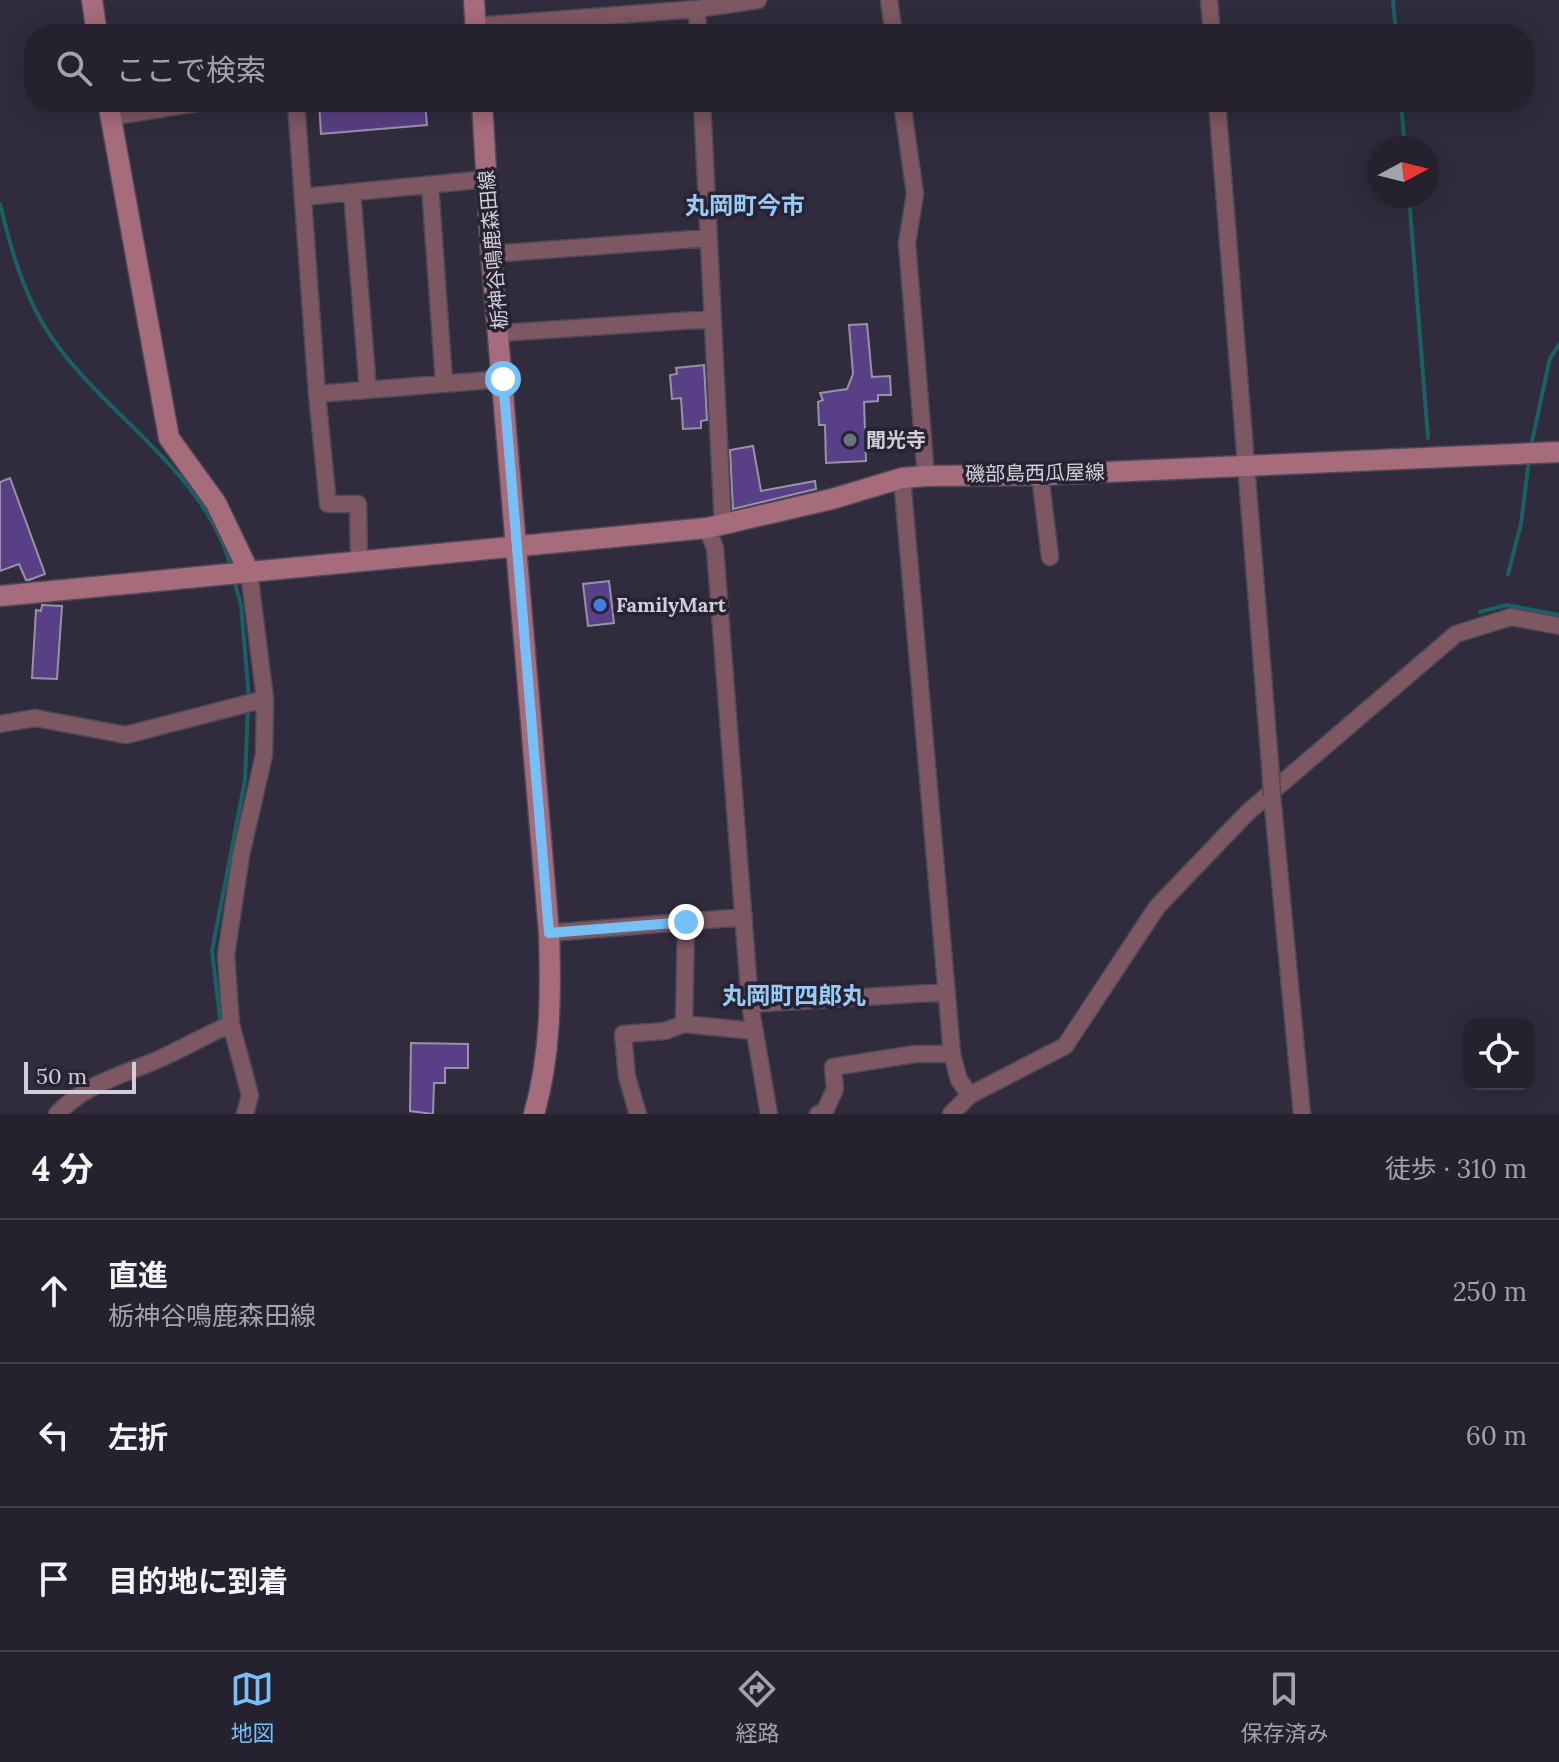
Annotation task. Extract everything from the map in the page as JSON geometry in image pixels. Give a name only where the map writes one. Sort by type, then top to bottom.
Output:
[{"type":"main road","points":[[92,0],[96,24]]},
{"type":"main road","points":[[474,0],[476,24]]},
{"type":"main road","points":[[110,112],[169,438],[216,503],[238,573]]},
{"type":"main road","name":"栃神谷鳴鹿森田線","points":[[483,112],[491,254],[549,933],[551,1001],[540,1093],[534,1114]]},
{"type":"main road","name":"磯部島西瓜屋線","points":[[0,596],[715,526],[902,478],[1246,467],[1540,453]]},
{"type":"street","points":[[531,24],[758,0]]},
{"type":"street","points":[[889,0],[893,24]]},
{"type":"street","points":[[1209,0],[1211,24]]},
{"type":"street","points":[[297,112],[328,504],[358,504],[359,559]]},
{"type":"street","points":[[702,112],[712,319],[715,548],[750,1004],[769,1114]]},
{"type":"street","points":[[903,112],[915,194],[907,243],[926,476]]},
{"type":"street","points":[[1218,112],[1272,795],[1302,1114]]},
{"type":"street","points":[[303,197],[488,179]]},
{"type":"street","points":[[430,185],[444,382]]},
{"type":"street","points":[[352,192],[368,390]]},
{"type":"street","points":[[491,254],[708,238]]},
{"type":"street","points":[[500,333],[712,319]]},
{"type":"street","points":[[317,394],[503,379]]},
{"type":"street","points":[[1040,475],[1050,557]]},
{"type":"street","points":[[902,478],[952,1054],[959,1080],[970,1095]]},
{"type":"street","points":[[238,573],[265,699],[264,755],[241,855],[226,955],[231,1024],[250,1095],[245,1114]]},
{"type":"street","points":[[951,1114],[970,1095],[1065,1046],[1157,907],[1237,823],[1456,634],[1511,617],[1559,626]]},
{"type":"street","points":[[0,724],[35,718],[126,735],[265,699]]},
{"type":"street","points":[[549,933],[744,917]]},
{"type":"street","points":[[684,1024],[686,922]]},
{"type":"street","points":[[750,1004],[947,992]]},
{"type":"street","points":[[57,1114],[72,1098],[100,1082],[155,1061],[231,1024]]},
{"type":"street","points":[[638,1114],[627,1077],[623,1034],[665,1031],[684,1024],[754,1031]]},
{"type":"street","points":[[818,1114],[825,1111],[835,1089],[833,1067],[915,1054],[952,1054]]},
{"type":"building","points":[[320,112],[426,112],[427,125],[321,134]]},
{"type":"building","points":[[867,324],[872,377],[890,376],[891,395],[878,395],[878,401],[864,402],[866,461],[826,463],[825,425],[819,425],[818,402],[823,400],[820,393],[847,389],[853,374],[849,325]]},
{"type":"building","points":[[704,365],[707,420],[701,421],[701,428],[683,429],[681,398],[672,399],[670,375],[677,374],[676,368]]},
{"type":"building","points":[[753,446],[761,491],[815,481],[816,489],[733,509],[730,450]]},
{"type":"building","points":[[10,478],[45,574],[29,580],[26,580],[19,564],[0,571],[0,482]]},
{"type":"building","points":[[609,581],[614,623],[588,626],[583,584]]},
{"type":"building","points":[[42,605],[62,606],[57,679],[32,678],[36,610],[41,611]]},
{"type":"building","points":[[411,1043],[468,1044],[468,1068],[445,1068],[445,1083],[434,1083],[433,1114],[410,1111]]},
{"type":"waterway","points":[[1393,0],[1395,24]]},
{"type":"waterway","points":[[1402,112],[1404,136]]},
{"type":"waterway","points":[[0,204],[22,280],[43,324],[64,355],[173,468],[197,498],[217,531],[231,567]]},
{"type":"waterway","points":[[1410,208],[1428,438]]},
{"type":"waterway","points":[[1531,446],[1550,358],[1559,345]]},
{"type":"waterway","points":[[1508,574],[1521,524],[1529,459]]},
{"type":"waterway","points":[[234,580],[241,605],[249,698]]},
{"type":"waterway","points":[[1480,612],[1507,605],[1559,615]]},
{"type":"waterway","points":[[221,1026],[212,951],[245,780],[248,706]]},
{"type":"place","name":"聞光寺","points":[[850,440]]},
{"type":"place","name":"FamilyMart","points":[[600,605]]},
{"type":"district","name":"丸岡町今市","points":[[745,206]]},
{"type":"district","name":"丸岡町四郎丸","points":[[794,996]]},
{"type":"route","points":[[503,379],[549,933],[686,922]]}]
